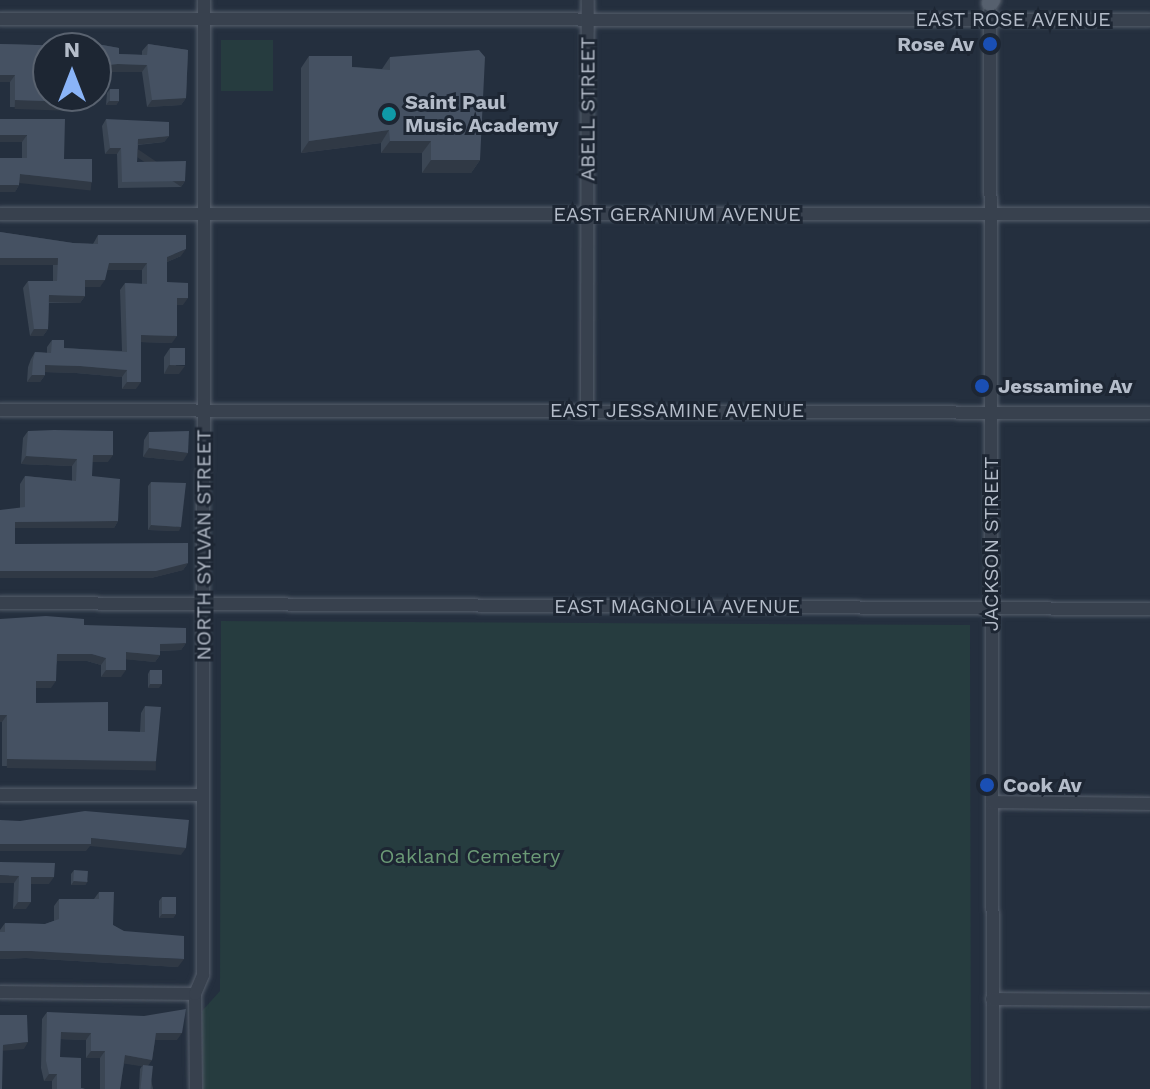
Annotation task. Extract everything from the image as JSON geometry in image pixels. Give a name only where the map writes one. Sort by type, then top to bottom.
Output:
[{"type":"street","name":"NORTH SYLVAN STREET","points":[[196,1089],[195,994],[203,975],[204,0]]},
{"type":"street","name":"ABELL STREET","points":[[587,410],[588,0]]},
{"type":"street","name":"EAST ROSE AVENUE","points":[[0,19],[588,17],[990,6],[1150,20]]},
{"type":"street","name":"JACKSON STREET","points":[[990,6],[993,1089]]},
{"type":"street","name":"EAST GERANIUM AVENUE","points":[[0,214],[1150,214]]},
{"type":"street","name":"EAST JESSAMINE AVENUE","points":[[0,410],[1150,413]]},
{"type":"street","name":"EAST MAGNOLIA AVENUE","points":[[0,603],[1150,609]]},
{"type":"street","points":[[0,795],[202,795]]},
{"type":"street","points":[[992,802],[1150,804]]},
{"type":"street","points":[[0,992],[195,994]]},
{"type":"street","points":[[992,999],[1150,1000]]},
{"type":"green space","points":[[221,40],[273,40],[273,91],[221,91]]},
{"type":"green space","name":"Oakland Cemetery","points":[[221,621],[970,625],[971,1089],[203,1089],[202,1011],[220,991]]},
{"type":"building","points":[[0,44],[32,45],[32,101],[15,100],[15,75],[0,75]]},
{"type":"building","points":[[148,44],[188,50],[186,98],[152,100],[147,65],[112,65],[112,47],[119,48],[119,54],[147,55]]},
{"type":"building","name":"Saint Paul Music Academy","points":[[479,50],[485,57],[480,160],[431,160],[431,141],[390,141],[389,130],[309,141],[309,56],[352,56],[352,67],[390,70],[390,57]]},
{"type":"building","points":[[112,89],[119,89],[119,101],[112,101]]},
{"type":"building","points":[[0,119],[65,119],[64,159],[92,159],[92,182],[20,174],[19,185],[0,185],[0,158],[27,158],[27,135],[0,135]]},
{"type":"building","points":[[106,119],[169,122],[169,136],[138,139],[137,162],[186,161],[185,181],[122,182],[121,148],[110,148]]},
{"type":"building","points":[[0,232],[98,244],[98,235],[186,235],[186,249],[167,257],[167,282],[188,283],[188,298],[177,298],[177,336],[141,335],[141,382],[127,382],[127,370],[80,366],[45,365],[45,375],[32,375],[35,352],[51,353],[52,340],[64,340],[64,348],[127,352],[125,283],[147,284],[147,263],[109,263],[105,280],[85,280],[85,296],[49,295],[48,329],[34,329],[28,281],[57,281],[58,258],[0,258]]},
{"type":"building","points":[[170,348],[185,348],[185,365],[170,365]]},
{"type":"building","points":[[28,431],[113,431],[113,455],[93,455],[92,476],[120,479],[118,521],[15,522],[15,544],[188,543],[188,563],[156,571],[0,571],[0,510],[25,507],[25,476],[76,481],[77,459],[26,456]]},
{"type":"building","points":[[189,431],[188,453],[149,448],[149,432]]},
{"type":"building","points":[[151,482],[186,483],[181,527],[151,525]]},
{"type":"building","points":[[46,616],[84,619],[84,625],[186,628],[186,643],[160,644],[160,655],[126,652],[126,670],[106,670],[106,658],[92,654],[57,654],[56,681],[36,681],[36,703],[108,702],[108,731],[145,732],[145,706],[161,707],[156,761],[7,759],[7,715],[0,715],[0,619]]},
{"type":"building","points":[[150,670],[162,670],[162,684],[150,684]]},
{"type":"building","points":[[85,811],[189,820],[186,848],[91,838],[91,844],[0,844],[0,820],[20,821]]},
{"type":"building","points":[[0,862],[55,863],[54,877],[31,877],[31,902],[18,902],[19,876],[0,875]]},
{"type":"building","points":[[74,870],[88,871],[87,882],[73,881]]},
{"type":"building","points":[[99,892],[114,892],[113,925],[124,931],[184,936],[184,959],[0,951],[0,932],[5,932],[5,923],[45,924],[59,919],[59,899],[99,899]]},
{"type":"building","points":[[162,897],[176,897],[176,914],[162,914]]},
{"type":"building","points":[[186,1009],[182,1033],[156,1033],[152,1060],[125,1055],[120,1089],[105,1089],[105,1051],[91,1051],[91,1033],[61,1032],[60,1057],[81,1058],[81,1088],[85,1089],[57,1089],[57,1074],[49,1074],[46,1061],[47,1012],[144,1016]]},
{"type":"building","points":[[0,1015],[27,1015],[28,1042],[3,1045],[2,1089],[0,1089]]},
{"type":"building","points":[[143,1065],[153,1066],[151,1089],[140,1089]]},
{"type":"place","name":"Rose Av","points":[[990,44]]},
{"type":"place","name":"Saint Paul Music Academy","points":[[389,114]]},
{"type":"place","name":"Jessamine Av","points":[[982,386]]},
{"type":"place","name":"Cook Av","points":[[987,785]]}]
